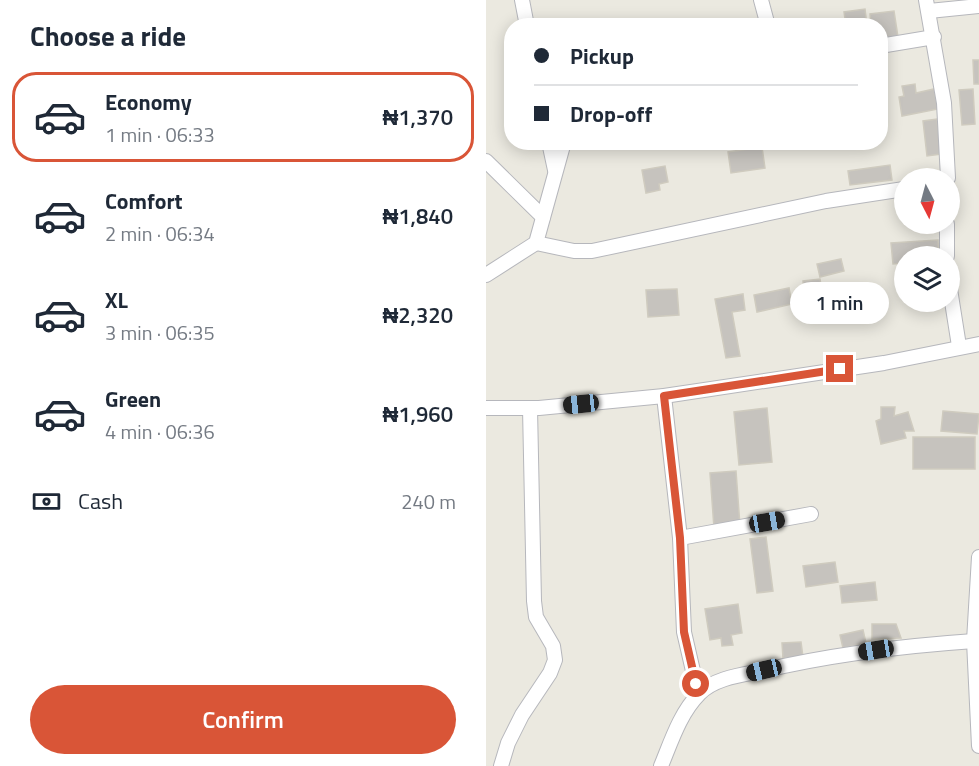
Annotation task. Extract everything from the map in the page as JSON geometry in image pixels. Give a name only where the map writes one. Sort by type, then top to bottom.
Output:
[{"type":"street","points":[[522,0],[525,18]]},
{"type":"street","points":[[761,0],[766,18]]},
{"type":"street","points":[[947,168],[944,103],[928,6],[979,6]]},
{"type":"street","points":[[888,45],[934,37]]},
{"type":"street","points":[[551,150],[555,172]]},
{"type":"street","points":[[486,275],[536,243],[562,150]]},
{"type":"street","points":[[486,160],[543,217]]},
{"type":"street","points":[[536,243],[574,251],[592,251],[815,203],[894,191]]},
{"type":"street","points":[[954,312],[959,346]]},
{"type":"street","points":[[486,408],[530,408],[664,396],[884,363],[959,346],[979,344]]},
{"type":"street","points":[[664,396],[680,538],[684,632],[696,684],[700,692]]},
{"type":"street","points":[[501,766],[508,743],[550,673],[555,660],[553,646],[536,617],[534,601],[530,408]]},
{"type":"street","points":[[680,538],[811,514]]},
{"type":"street","points":[[979,557],[974,641],[979,746]]},
{"type":"street","points":[[661,766],[684,713],[700,692],[721,680],[806,660],[899,646],[974,641]]},
{"type":"building","points":[[865,9],[866,18],[845,18],[844,12]]},
{"type":"building","points":[[894,11],[898,37],[888,39],[888,18],[870,18],[870,14]]},
{"type":"building","points":[[973,60],[979,60],[979,84],[974,84]]},
{"type":"building","points":[[915,84],[916,93],[934,89],[938,109],[902,116],[899,97],[904,96],[902,86]]},
{"type":"building","points":[[973,89],[975,124],[962,125],[959,90]]},
{"type":"building","points":[[937,119],[941,154],[927,156],[923,121]]},
{"type":"building","points":[[762,150],[765,168],[731,173],[728,152]]},
{"type":"building","points":[[890,165],[892,180],[850,185],[848,171]]},
{"type":"building","points":[[665,166],[668,182],[659,184],[660,190],[646,193],[642,170]]},
{"type":"building","points":[[938,240],[938,246],[894,246],[893,264],[891,243]]},
{"type":"building","points":[[841,259],[844,271],[820,277],[817,264]]},
{"type":"building","points":[[820,279],[822,291],[804,293],[803,281]]},
{"type":"building","points":[[789,288],[792,304],[757,312],[754,295]]},
{"type":"building","points":[[677,289],[679,315],[648,317],[646,290]]},
{"type":"building","points":[[743,294],[745,310],[732,312],[740,356],[726,358],[715,299]]},
{"type":"building","points":[[881,407],[895,407],[894,416],[908,412],[914,431],[904,431],[906,438],[881,444],[876,421],[881,419]]},
{"type":"building","points":[[767,408],[772,462],[739,465],[734,412]]},
{"type":"building","points":[[943,411],[979,414],[977,434],[941,431]]},
{"type":"building","points":[[913,437],[975,437],[975,469],[913,469]]},
{"type":"building","points":[[736,471],[740,526],[714,528],[710,473]]},
{"type":"building","points":[[766,537],[773,591],[757,593],[750,539]]},
{"type":"building","points":[[835,562],[838,582],[806,587],[803,566]]},
{"type":"building","points":[[875,582],[877,600],[842,603],[840,586]]},
{"type":"building","points":[[738,604],[742,633],[731,635],[733,645],[722,646],[721,638],[710,640],[705,609]]},
{"type":"building","points":[[872,624],[896,624],[901,638],[872,639]]},
{"type":"building","points":[[863,630],[866,643],[843,648],[840,635]]},
{"type":"building","points":[[801,642],[803,657],[783,658],[782,643]]},
{"type":"route","points":[[696,684],[684,632],[680,538],[664,396],[840,369]]}]
